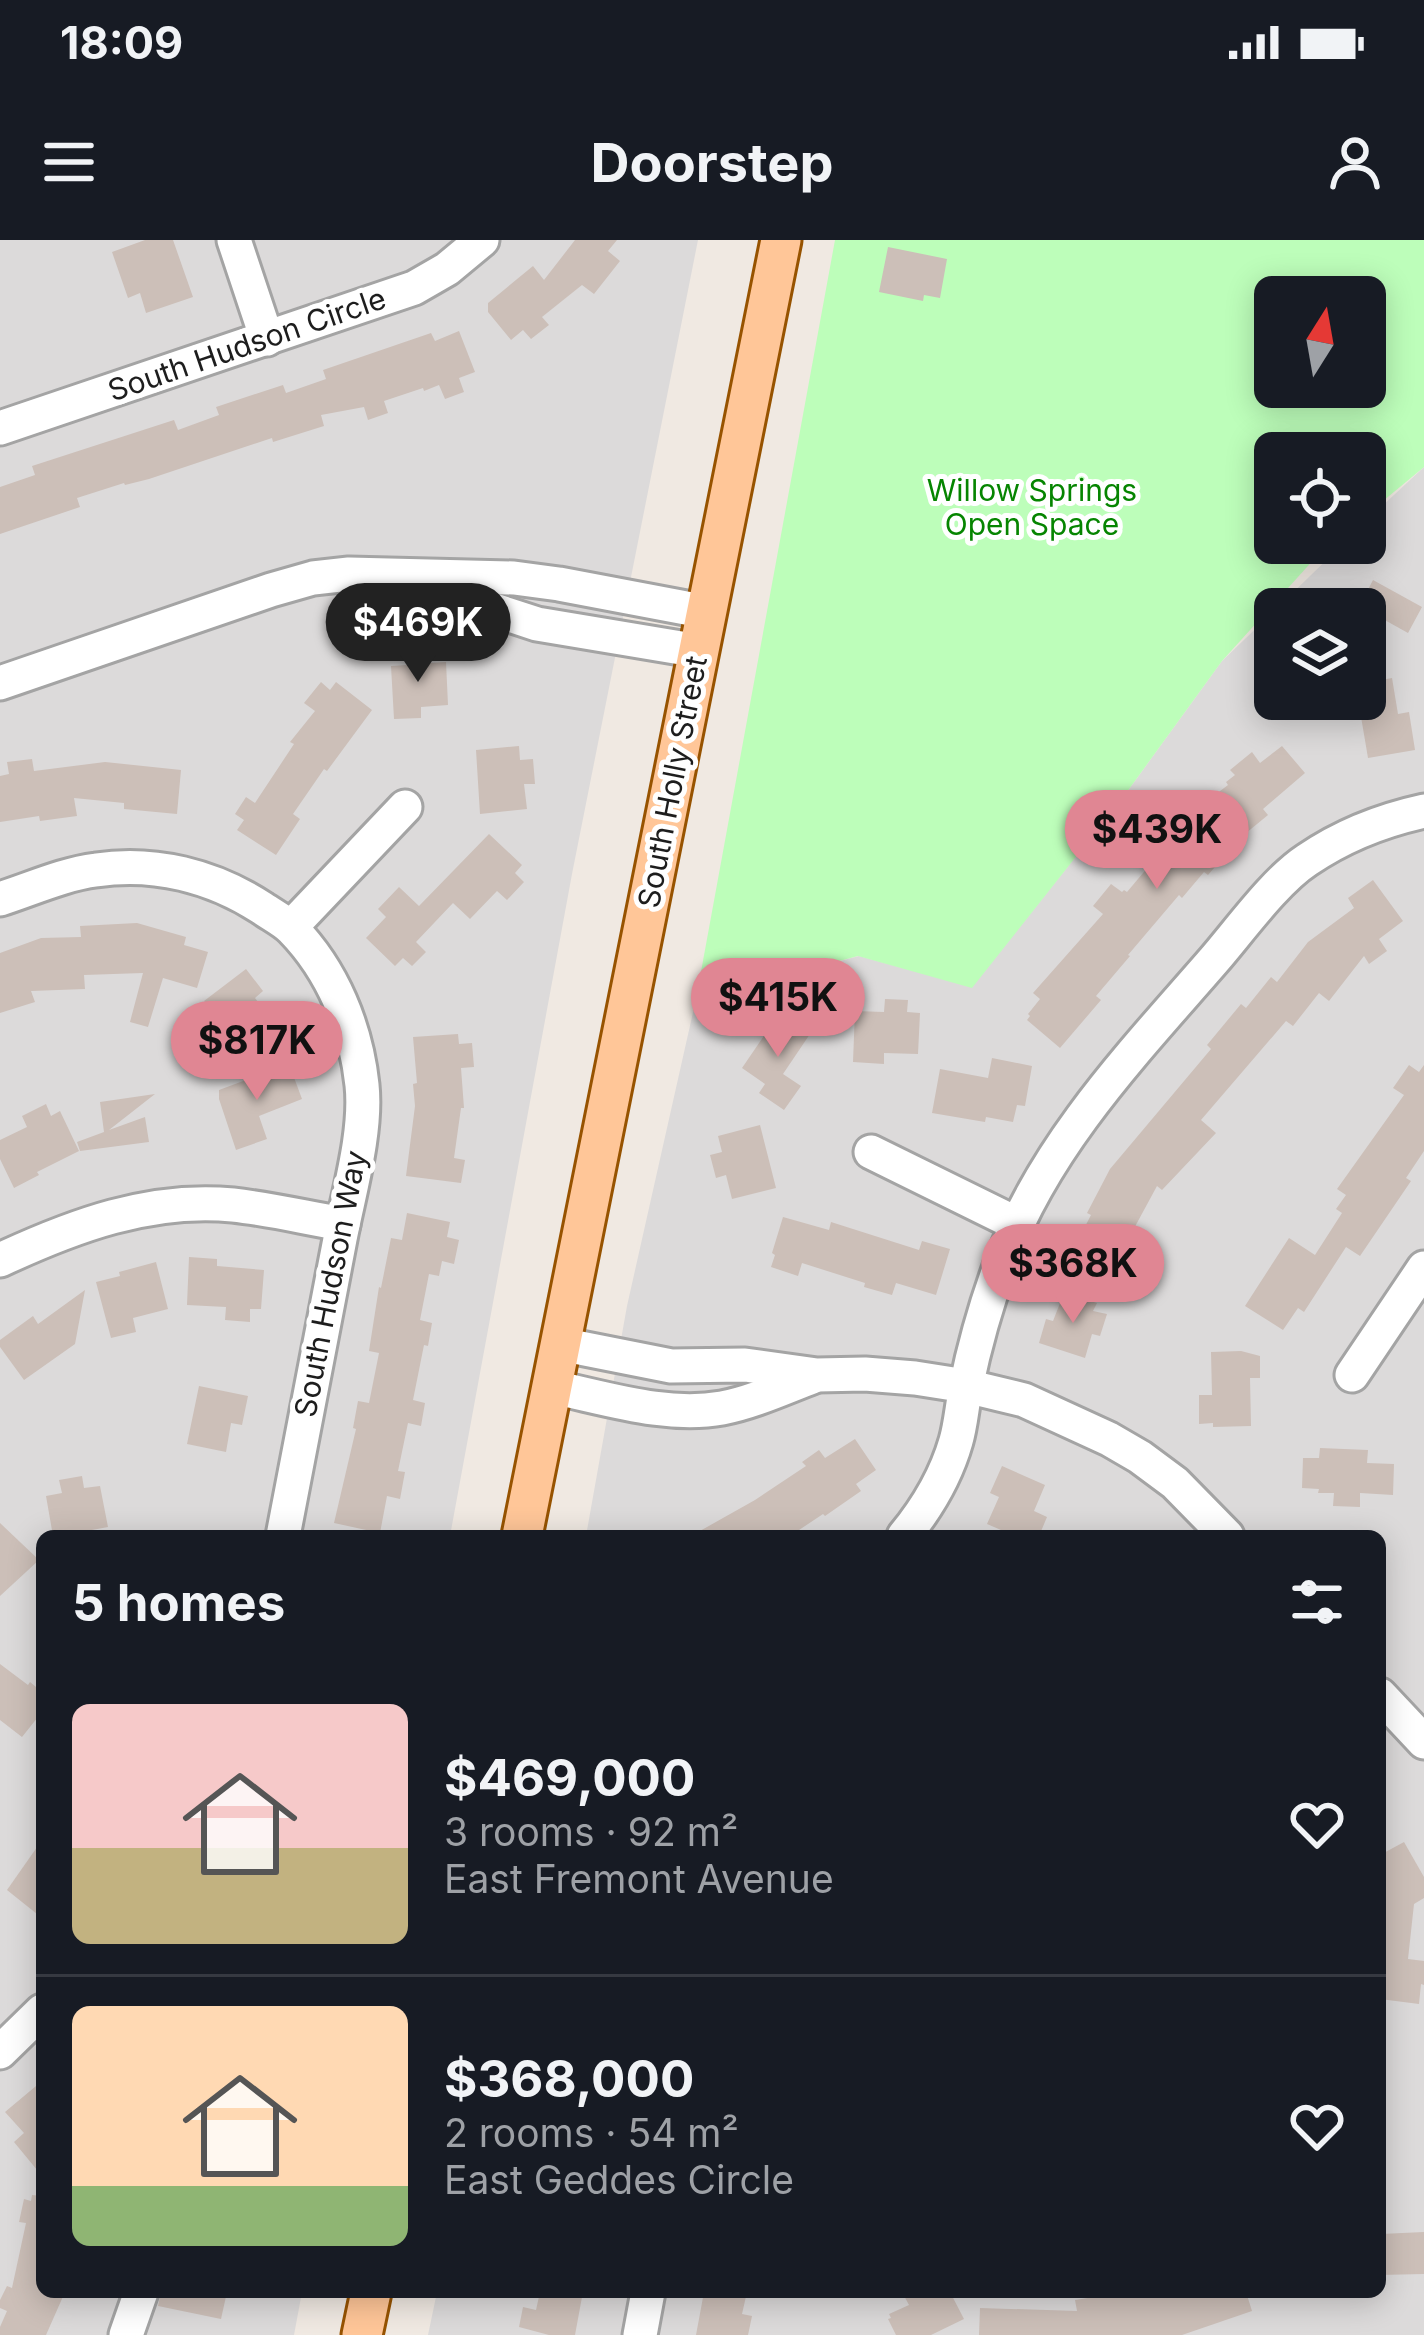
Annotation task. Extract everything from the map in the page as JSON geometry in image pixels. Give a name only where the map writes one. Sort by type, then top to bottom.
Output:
[{"type":"main road","name":"South Holly Street","points":[[523,1530],[781,240]]},
{"type":"main road","points":[[362,2335],[370,2298]]},
{"type":"street","points":[[234,240],[267,339]]},
{"type":"street","name":"South Hudson Circle","points":[[0,428],[414,288],[482,240]]},
{"type":"street","points":[[0,683],[313,578],[349,574],[534,580],[703,632]]},
{"type":"street","points":[[291,927],[405,807]]},
{"type":"street","points":[[909,1530],[943,1477],[957,1440],[993,1284],[1017,1224],[1081,1119],[1265,900],[1304,862],[1376,824],[1424,811]]},
{"type":"street","name":"South Hudson Way","points":[[0,899],[98,869],[146,867],[190,875],[243,896],[291,927],[338,995],[354,1037],[362,1110],[284,1530]]},
{"type":"street","points":[[871,1152],[1017,1224]]},
{"type":"street","points":[[0,1260],[113,1215],[148,1209],[231,1205],[343,1224]]},
{"type":"street","points":[[1352,1375],[1424,1268]]},
{"type":"street","points":[[560,1344],[671,1366],[745,1365],[818,1375],[865,1374],[966,1386],[1024,1400],[1124,1448],[1175,1483],[1221,1530]]},
{"type":"street","points":[[552,1387],[638,1405],[695,1410],[747,1401],[818,1375]]},
{"type":"street","points":[[1386,1701],[1424,1742]]},
{"type":"street","points":[[0,2052],[36,2017]]},
{"type":"street","points":[[126,2335],[139,2298]]},
{"type":"street","points":[[640,2335],[648,2298]]},
{"type":"shaded area","points":[[0,240],[698,240],[572,874],[451,1530],[36,1530],[36,2298],[301,2298],[294,2335],[0,2335]]},
{"type":"shaded area","points":[[1424,467],[1424,2335],[428,2335],[436,2298],[1386,2298],[1386,1530],[587,1530],[627,1306],[696,999],[859,956],[972,987],[1124,796],[1222,661],[1254,630],[1254,720],[1386,720],[1386,588],[1298,588],[1322,564],[1386,564],[1386,502]]},
{"type":"green space","name":"Willow Springs Open Space","points":[[835,240],[1424,240],[1424,467],[1386,499],[1386,432],[1254,432],[1254,564],[1310,564],[1288,588],[1254,588],[1254,626],[972,988],[858,956],[696,999]]},
{"type":"building","points":[[145,240],[173,240],[193,297],[146,313],[140,293],[128,298],[112,252]]},
{"type":"building","points":[[575,240],[617,240],[608,251],[620,261],[594,294],[582,285],[542,317],[549,325],[531,339],[523,330],[511,340],[488,312],[488,303],[533,266],[544,280]]},
{"type":"building","points":[[888,247],[947,259],[940,298],[924,295],[923,301],[879,292]]},
{"type":"building","points":[[459,331],[475,372],[459,378],[464,392],[445,399],[439,385],[423,388],[384,401],[388,413],[368,420],[364,407],[321,415],[324,426],[77,498],[80,507],[0,534],[0,487],[35,475],[32,466],[174,420],[178,430],[219,415],[216,407],[283,385],[286,393],[326,379],[323,370],[431,333],[435,341]]},
{"type":"building","points":[[1373,580],[1422,607],[1408,633],[1386,621],[1386,588],[1369,588]]},
{"type":"building","points":[[429,651],[430,663],[446,662],[448,705],[421,707],[421,718],[394,719],[391,666],[407,665],[406,652]]},
{"type":"building","points":[[1392,678],[1398,714],[1409,712],[1415,750],[1368,758],[1362,720],[1386,720],[1386,679]]},
{"type":"building","points":[[321,682],[330,690],[336,682],[372,710],[293,814],[300,819],[276,855],[237,830],[244,820],[235,814],[246,797],[255,803],[294,744],[290,742],[315,711],[304,703]]},
{"type":"building","points":[[519,746],[520,760],[533,759],[535,784],[524,784],[527,809],[480,814],[476,750]]},
{"type":"building","points":[[1282,746],[1305,773],[1263,809],[1268,815],[1208,875],[1204,872],[1182,898],[1179,895],[1060,1048],[1027,1020],[1028,1014],[1040,999],[1033,993],[1103,914],[1093,906],[1111,884],[1127,892],[1154,860],[1144,852],[1161,833],[1172,842],[1203,804],[1228,785],[1235,775],[1230,770],[1252,752],[1260,763]]},
{"type":"building","points":[[32,759],[34,771],[105,762],[181,770],[177,814],[74,798],[77,816],[0,822],[0,776],[9,774],[7,762]]},
{"type":"building","points":[[489,834],[522,865],[515,873],[524,882],[507,900],[497,891],[470,919],[453,903],[416,942],[426,952],[412,966],[403,958],[395,966],[366,938],[386,917],[378,909],[399,887],[419,906]]},
{"type":"building","points":[[1373,880],[1403,921],[1379,939],[1387,951],[1369,964],[1364,956],[1329,1001],[1319,993],[1293,1026],[1286,1021],[1201,1120],[1216,1133],[1162,1190],[1157,1186],[1131,1234],[1144,1240],[1132,1263],[1121,1258],[1114,1271],[1079,1253],[1081,1249],[1075,1246],[1091,1215],[1087,1213],[1110,1169],[1211,1049],[1207,1045],[1241,1004],[1246,1008],[1271,977],[1277,982],[1308,942],[1354,908],[1348,898]]},
{"type":"building","points":[[137,923],[186,937],[184,945],[208,952],[197,988],[163,978],[148,1027],[130,1022],[143,973],[84,975],[85,989],[31,991],[35,1002],[0,1013],[0,953],[41,938],[81,937],[80,926]]},
{"type":"building","points":[[246,969],[263,991],[255,998],[271,1019],[237,1045],[229,1035],[219,1042],[203,1022],[214,1013],[204,1001]]},
{"type":"building","points":[[885,999],[908,1000],[907,1012],[920,1013],[918,1054],[884,1053],[884,1064],[853,1062],[855,1011],[884,1012]]},
{"type":"building","points":[[785,1012],[812,1031],[783,1074],[801,1086],[784,1110],[759,1093],[765,1084],[742,1068]]},
{"type":"building","points":[[458,1034],[459,1044],[472,1043],[474,1067],[461,1068],[464,1108],[454,1158],[465,1160],[461,1183],[406,1176],[415,1106],[413,1084],[417,1083],[413,1037]]},
{"type":"building","points":[[992,1058],[1032,1066],[1025,1106],[1017,1105],[1013,1122],[932,1113],[940,1069],[988,1078]]},
{"type":"building","points":[[289,1064],[302,1099],[259,1116],[267,1139],[236,1150],[219,1090]]},
{"type":"building","points":[[1409,1065],[1419,1072],[1424,1065],[1424,1151],[1406,1178],[1411,1181],[1360,1256],[1346,1247],[1304,1312],[1298,1308],[1283,1330],[1245,1306],[1289,1238],[1315,1255],[1342,1213],[1336,1209],[1346,1195],[1337,1189],[1404,1095],[1393,1088]]},
{"type":"building","points":[[155,1094],[109,1130],[145,1117],[149,1142],[80,1151],[77,1142],[104,1132],[100,1102]]},
{"type":"building","points":[[46,1104],[51,1116],[60,1111],[79,1151],[14,1188],[0,1159],[0,1140],[27,1127],[22,1116]]},
{"type":"building","points":[[760,1125],[776,1188],[732,1199],[726,1175],[716,1178],[710,1155],[722,1152],[718,1136]]},
{"type":"building","points":[[407,1213],[450,1222],[447,1237],[459,1240],[454,1264],[442,1261],[439,1276],[429,1274],[420,1320],[432,1323],[413,1400],[425,1403],[421,1426],[408,1423],[398,1471],[405,1472],[400,1499],[387,1496],[381,1530],[366,1530],[334,1523],[358,1401],[369,1403],[379,1353],[369,1351],[379,1287],[391,1238],[402,1240]]},
{"type":"building","points":[[783,1217],[829,1230],[831,1222],[919,1250],[922,1241],[950,1249],[936,1295],[896,1283],[892,1295],[802,1263],[798,1276],[771,1267]]},
{"type":"building","points":[[189,1257],[217,1259],[217,1266],[264,1270],[261,1309],[250,1309],[250,1322],[225,1320],[226,1307],[187,1305]]},
{"type":"building","points":[[156,1262],[168,1309],[133,1318],[136,1332],[111,1338],[96,1282]]},
{"type":"building","points":[[85,1290],[75,1344],[24,1380],[0,1347],[0,1340],[33,1316],[38,1324]]},
{"type":"building","points":[[1064,1293],[1097,1303],[1093,1311],[1107,1314],[1100,1336],[1092,1334],[1085,1358],[1039,1343],[1046,1319],[1053,1321]]},
{"type":"building","points":[[1211,1352],[1260,1356],[1260,1378],[1250,1378],[1251,1426],[1199,1424],[1199,1395],[1212,1395]]},
{"type":"building","points":[[199,1386],[248,1396],[242,1425],[231,1423],[226,1452],[187,1444]]},
{"type":"building","points":[[855,1439],[876,1470],[856,1484],[861,1491],[799,1530],[702,1530],[806,1466],[802,1462],[819,1450],[825,1458]]},
{"type":"building","points":[[1320,1448],[1368,1450],[1367,1463],[1394,1464],[1393,1495],[1360,1493],[1360,1507],[1333,1506],[1334,1493],[1302,1488],[1303,1458],[1319,1458]]},
{"type":"building","points":[[1002,1466],[1045,1485],[1034,1511],[1047,1517],[1042,1530],[1001,1530],[987,1524],[999,1497],[990,1493]]},
{"type":"building","points":[[82,1476],[84,1488],[100,1486],[108,1527],[52,1530],[46,1496],[62,1493],[59,1480]]},
{"type":"building","points":[[0,1523],[36,1557],[36,1563],[0,1596]]},
{"type":"building","points":[[0,1664],[36,1687],[36,1720],[22,1737],[0,1720]]},
{"type":"building","points":[[1404,1842],[1424,1877],[1424,1898],[1414,1904],[1408,1959],[1424,1961],[1419,2004],[1386,2000],[1386,1852]]},
{"type":"building","points":[[36,1849],[36,1913],[7,1890]]},
{"type":"building","points":[[36,2086],[36,2169],[14,2142],[24,2133],[5,2112]]},
{"type":"building","points":[[36,2195],[36,2298],[62,2298],[46,2335],[0,2335],[7,2311],[0,2308],[0,2300],[7,2286],[12,2288],[26,2223],[19,2222],[24,2199],[31,2201]]},
{"type":"building","points":[[1424,2232],[1424,2274],[1386,2275],[1386,2234]]},
{"type":"building","points":[[160,2298],[226,2298],[221,2319],[158,2306]]},
{"type":"building","points":[[539,2298],[582,2298],[575,2335],[549,2335],[519,2327],[523,2307],[536,2310]]},
{"type":"building","points":[[703,2298],[746,2298],[742,2314],[752,2316],[748,2335],[696,2335]]},
{"type":"building","points":[[905,2298],[953,2298],[964,2319],[931,2335],[896,2335],[889,2314],[909,2305]]},
{"type":"building","points":[[1248,2298],[1252,2311],[1182,2335],[979,2335],[980,2308],[1077,2311],[1075,2300]]}]
